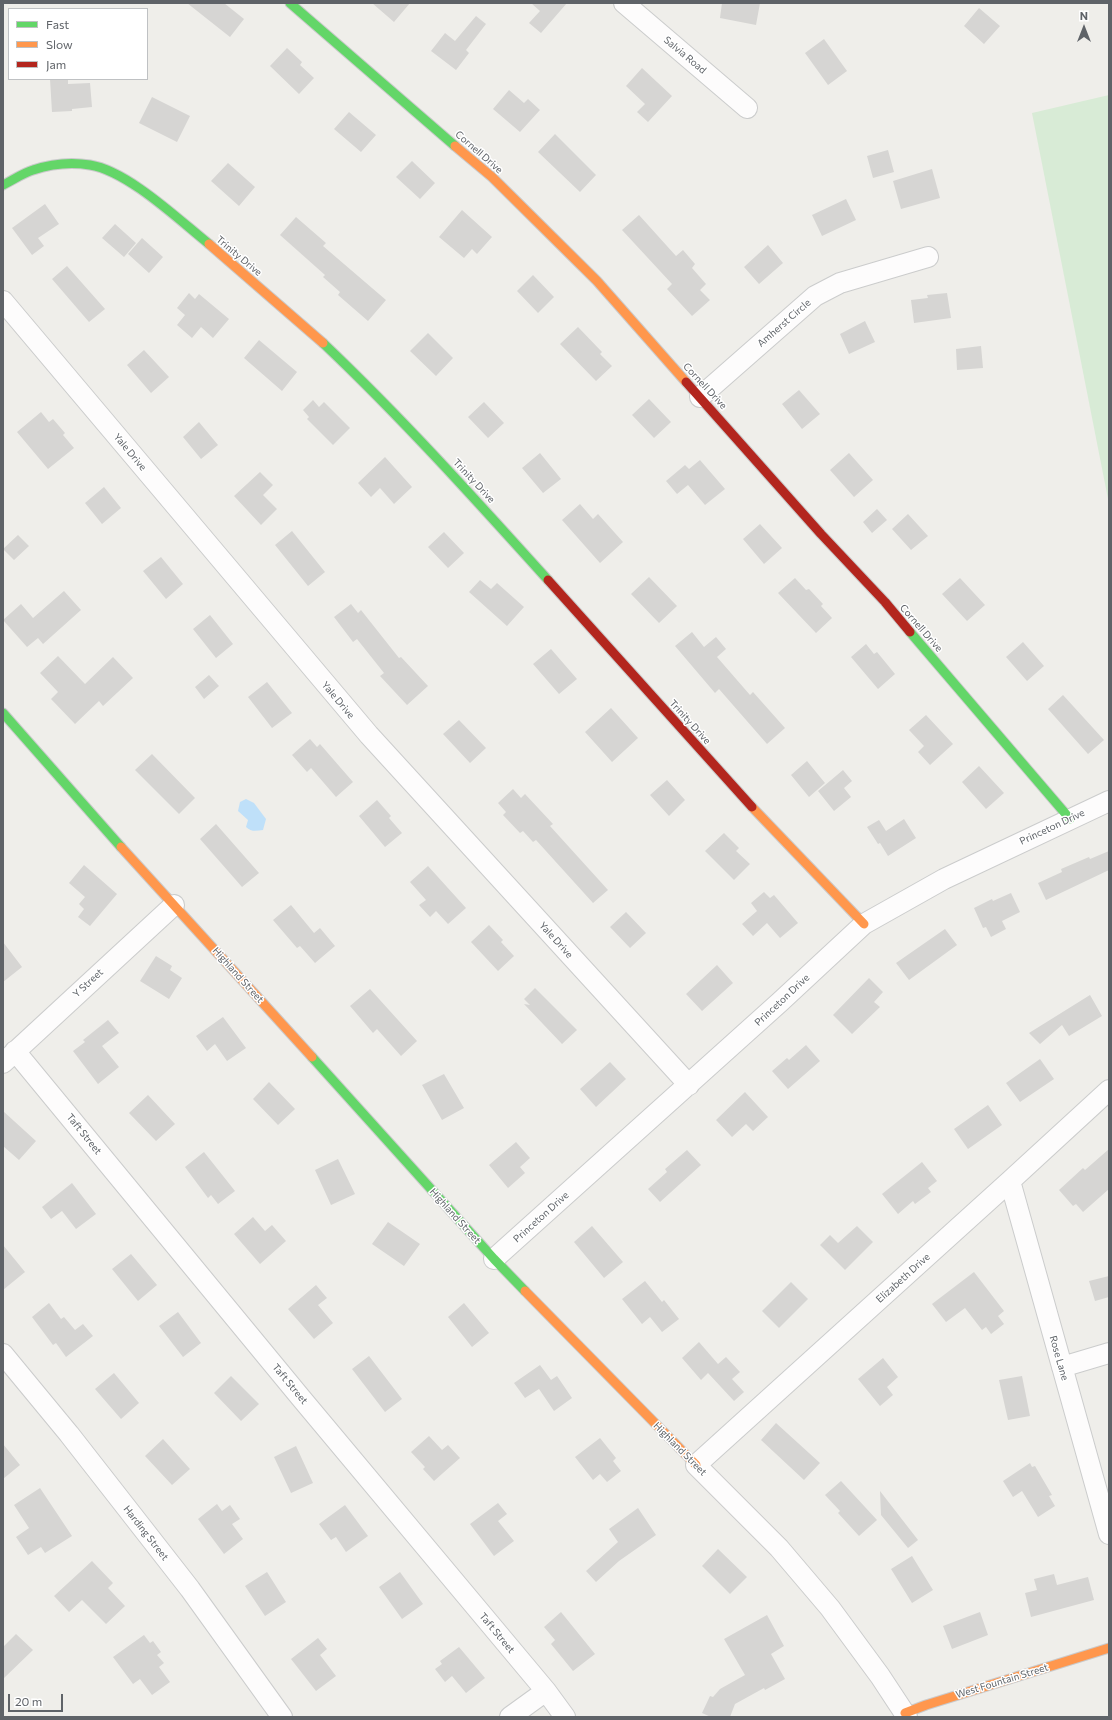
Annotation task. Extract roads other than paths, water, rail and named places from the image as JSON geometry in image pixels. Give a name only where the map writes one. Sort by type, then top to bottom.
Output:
[{"type":"street","name":"Cornell Drive","points":[[290,3],[492,177],[597,281],[821,534],[885,602],[1070,819]]},
{"type":"street","name":"Salvia Road","points":[[624,3],[747,108]]},
{"type":"street","name":"Trinity Drive","points":[[3,185],[32,170],[61,164],[91,165],[112,172],[134,184],[232,263],[313,334],[375,393],[462,483],[774,833],[831,888],[864,924]]},
{"type":"street","name":"Amherst Circle","points":[[700,397],[815,296],[840,283],[928,257]]},
{"type":"street","name":"Yale Drive","points":[[3,301],[369,736],[689,1085]]},
{"type":"street","name":"Highland Street","points":[[3,713],[108,833],[494,1259],[779,1548],[830,1608],[880,1676],[903,1716]]},
{"type":"street","name":"Princeton Drive","points":[[494,1259],[689,1085],[864,924],[944,879],[1109,801]]},
{"type":"street","name":"Y Street","points":[[9,1057],[174,905]]},
{"type":"street","name":"Taft Street","points":[[9,1057],[301,1398],[546,1691],[565,1717]]},
{"type":"street","name":"Elizabeth Drive","points":[[696,1465],[1109,1090]]},
{"type":"street","name":"Rose Lane","points":[[1010,1181],[1109,1534]]},
{"type":"street","points":[[1062,1367],[1109,1353]]},
{"type":"street","name":"Harding Street","points":[[3,1354],[69,1434],[190,1589],[282,1717]]},
{"type":"street","name":"West Fountain Street","points":[[903,1716],[926,1704],[1109,1648]]},
{"type":"street","points":[[510,1717],[546,1691]]},
{"type":"water","points":[[246,799],[254,803],[266,819],[263,830],[256,831],[246,827],[248,820],[238,811],[240,802]]}]
